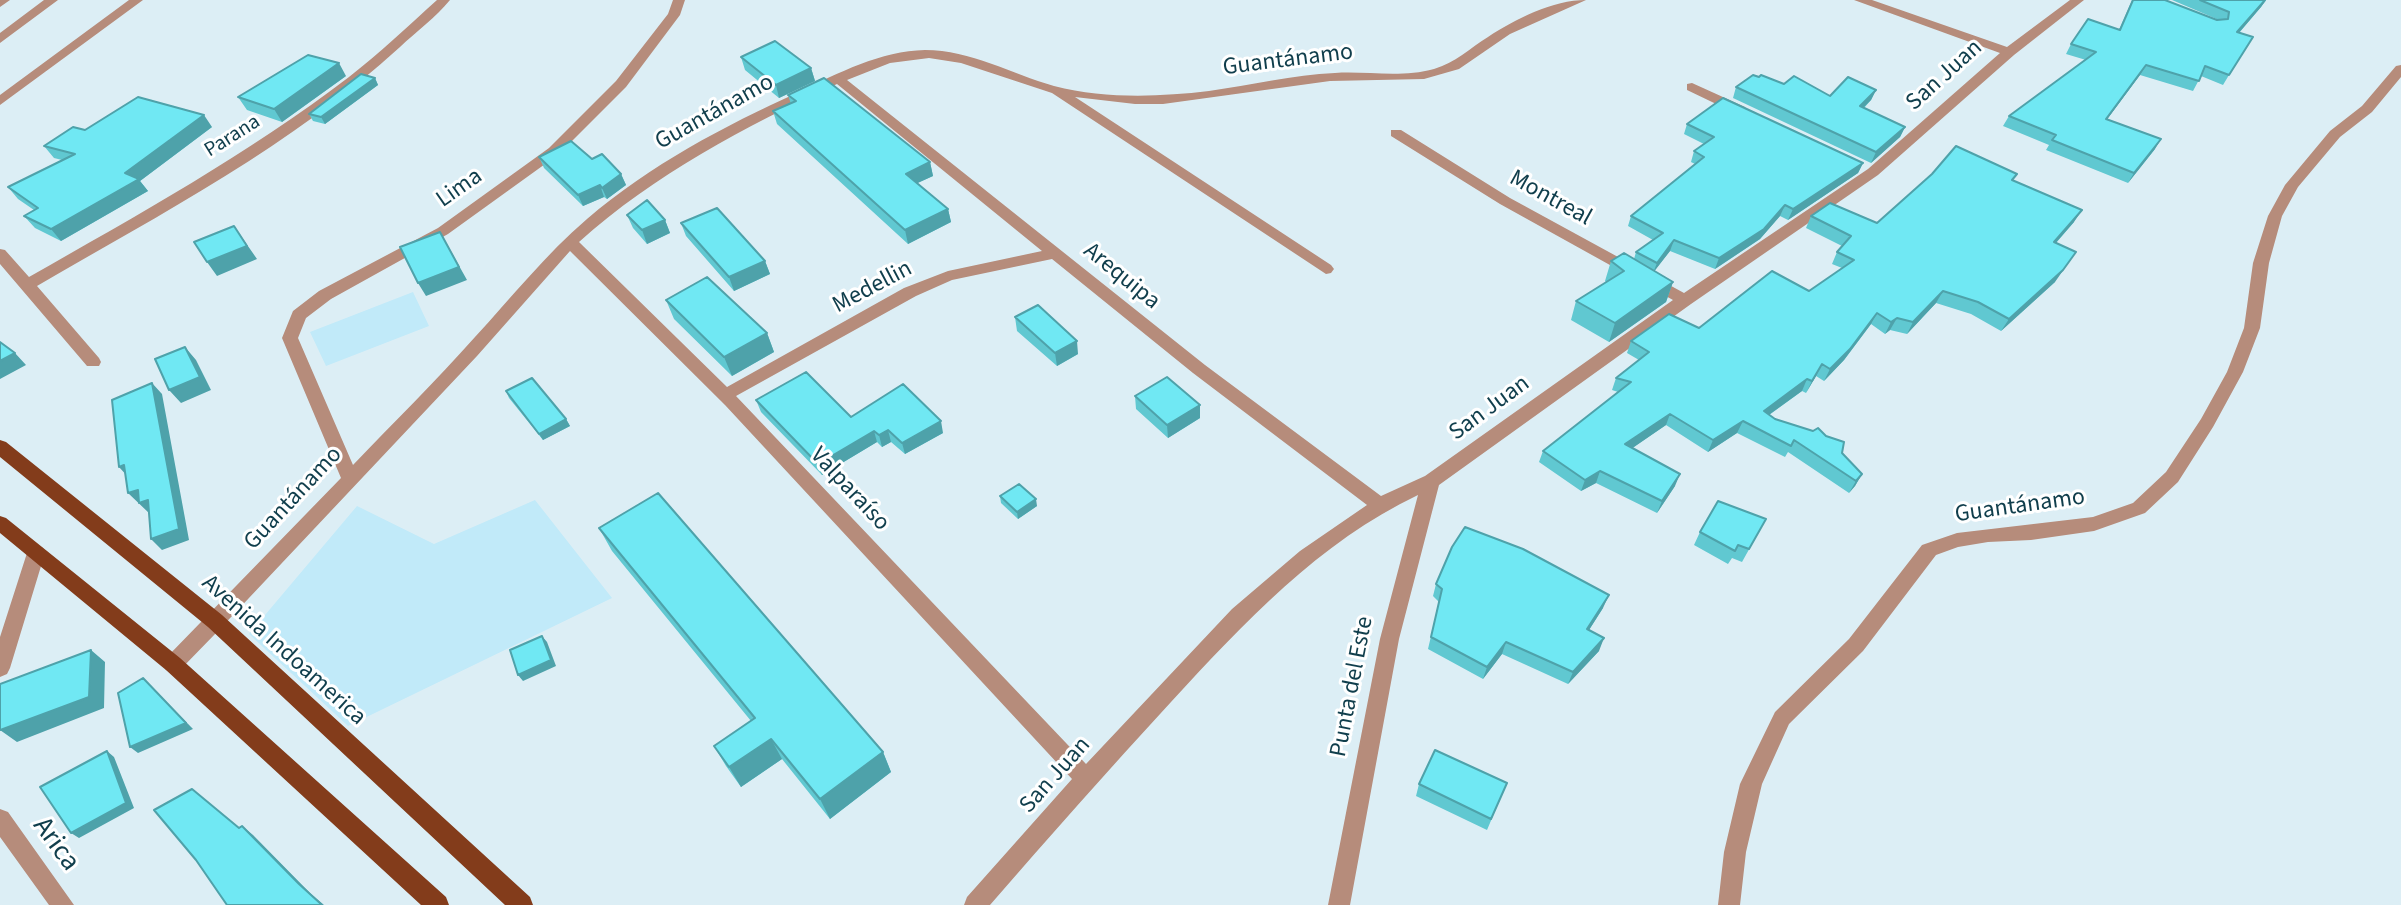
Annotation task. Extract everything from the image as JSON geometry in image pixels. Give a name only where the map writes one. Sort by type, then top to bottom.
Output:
[{"type":"main road","name":"Avenida Indoamerica","points":[[0,447],[215,621],[522,905]]},
{"type":"main road","points":[[0,523],[173,664],[438,905]]},
{"type":"street","points":[[0,3],[4,0]]},
{"type":"street","points":[[0,39],[52,0]]},
{"type":"street","points":[[0,101],[137,0]]},
{"type":"street","name":"Parana","points":[[27,285],[288,127],[354,80],[444,0]]},
{"type":"street","name":"Lima","points":[[350,478],[290,338],[299,315],[325,295],[443,231],[554,151],[621,83],[674,15],[679,0]]},
{"type":"street","name":"Guantánamo","points":[[173,664],[468,355],[570,242],[625,198],[698,149],[777,106],[838,79],[906,55],[931,53],[961,58],[1053,89],[1109,98],[1168,100],[1214,96],[1334,76],[1390,78],[1421,75],[1455,66],[1503,33],[1536,16],[1580,0]]},
{"type":"street","points":[[1860,0],[2009,52]]},
{"type":"street","name":"San Juan","points":[[975,905],[1086,779],[1239,615],[1307,556],[1380,505],[1431,481],[1867,169],[2009,52],[2078,0]]},
{"type":"street","name":"Guantánamo","points":[[1729,905],[1733,864],[1751,783],[1782,718],[1856,645],[1929,550],[1957,540],[1988,535],[2031,533],[2094,524],[2139,508],[2172,477],[2207,423],[2235,372],[2252,328],[2264,251],[2275,216],[2292,184],[2335,134],[2367,108],[2401,69]]},
{"type":"street","name":"Arequipa","points":[[838,79],[1199,369],[1380,505]]},
{"type":"street","points":[[1692,87],[1752,115]]},
{"type":"street","points":[[1053,89],[1326,269]]},
{"type":"street","name":"Montreal","points":[[1396,133],[1505,201],[1685,300]]},
{"type":"street","name":"Valparaíso","points":[[570,242],[631,299],[725,395],[906,584],[1086,779]]},
{"type":"street","name":"Medellin","points":[[725,395],[910,292],[948,276],[1055,253]]},
{"type":"street","points":[[0,254],[93,362]]},
{"type":"street","name":"Punta del Este","points":[[1339,905],[1380,672],[1407,556],[1431,481]]},
{"type":"street","points":[[0,668],[36,553]]},
{"type":"street","name":"Arica","points":[[0,819],[64,905]]},
{"type":"shaded area","points":[[413,292],[429,326],[326,366],[310,332]]},
{"type":"shaded area","points":[[535,500],[612,598],[348,726],[249,634],[357,506],[434,544]]},
{"type":"building","points":[[2133,0],[2165,0],[2217,20],[2228,19],[2229,12],[2200,0],[2265,0],[2237,32],[2253,37],[2229,75],[2205,66],[2199,81],[2146,65],[2106,119],[2161,139],[2134,173],[2052,140],[2056,135],[2009,116],[2096,52],[2071,44],[2088,19],[2120,30]]},
{"type":"building","points":[[775,41],[811,68],[776,85],[741,57]]},
{"type":"building","points":[[308,55],[339,63],[274,109],[238,97]]},
{"type":"building","points":[[361,74],[375,78],[321,117],[309,114]]},
{"type":"building","points":[[1753,75],[1761,75],[1784,84],[1794,76],[1830,96],[1848,77],[1876,90],[1860,106],[1905,127],[1876,152],[1736,87]]},
{"type":"building","points":[[824,78],[930,162],[906,174],[948,209],[905,230],[773,111],[796,101],[788,95]]},
{"type":"building","points":[[138,97],[204,115],[125,173],[139,179],[51,229],[24,216],[38,208],[8,187],[75,154],[44,146],[73,127],[85,130]]},
{"type":"building","points":[[1723,98],[1863,163],[1793,209],[1785,205],[1764,229],[1719,258],[1674,240],[1657,263],[1636,252],[1663,233],[1631,216],[1704,157],[1694,151],[1714,137],[1687,124]]},
{"type":"building","points":[[571,141],[592,159],[602,154],[621,174],[602,188],[600,185],[578,195],[539,157]]},
{"type":"building","points":[[1956,146],[2017,174],[2012,180],[2082,210],[2054,242],[2076,252],[2063,270],[2009,319],[1978,302],[1943,291],[1913,322],[1897,318],[1891,322],[1877,313],[1850,349],[1830,369],[1822,364],[1812,381],[1807,379],[1764,411],[1775,419],[1813,431],[1818,428],[1826,436],[1844,442],[1842,453],[1862,474],[1856,481],[1794,440],[1791,446],[1743,421],[1713,440],[1670,414],[1625,444],[1680,474],[1662,501],[1600,471],[1585,480],[1543,451],[1631,382],[1616,378],[1649,352],[1631,341],[1669,314],[1699,328],[1772,271],[1809,291],[1854,260],[1837,252],[1851,236],[1811,216],[1830,203],[1877,223],[1932,174]]},
{"type":"building","points":[[647,200],[665,220],[642,230],[627,215]]},
{"type":"building","points":[[717,208],[765,261],[729,277],[681,223]]},
{"type":"building","points":[[234,226],[247,246],[207,262],[194,242]]},
{"type":"building","points":[[440,232],[459,267],[418,283],[400,247]]},
{"type":"building","points":[[1624,253],[1673,282],[1615,323],[1576,301],[1624,271],[1611,261]]},
{"type":"building","points":[[707,277],[767,333],[724,357],[666,300]]},
{"type":"building","points":[[1038,305],[1077,341],[1055,353],[1015,317]]},
{"type":"building","points":[[0,342],[15,353],[0,361]]},
{"type":"building","points":[[185,347],[200,377],[169,390],[155,359]]},
{"type":"building","points":[[806,372],[851,417],[903,384],[941,421],[902,443],[888,430],[879,435],[874,431],[818,464],[756,400]]},
{"type":"building","points":[[1167,377],[1200,405],[1167,425],[1135,396]]},
{"type":"building","points":[[532,378],[566,419],[539,434],[506,391]]},
{"type":"building","points":[[152,383],[179,529],[151,539],[148,500],[139,503],[138,490],[128,493],[124,465],[119,467],[112,400]]},
{"type":"building","points":[[1019,484],[1036,499],[1017,512],[1000,496]]},
{"type":"building","points":[[658,493],[883,752],[820,799],[771,739],[729,767],[714,746],[755,718],[599,528]]},
{"type":"building","points":[[1718,501],[1766,519],[1749,549],[1738,545],[1735,551],[1700,532]]},
{"type":"building","points":[[1465,527],[1523,549],[1609,595],[1587,629],[1604,638],[1573,672],[1506,642],[1487,667],[1431,637],[1442,589],[1436,584],[1452,547]]},
{"type":"building","points":[[542,636],[551,660],[518,675],[510,650]]},
{"type":"building","points":[[91,650],[89,697],[0,730],[0,684]]},
{"type":"building","points":[[143,678],[186,723],[130,747],[118,693]]},
{"type":"building","points":[[1435,750],[1507,783],[1491,819],[1419,784]]},
{"type":"building","points":[[107,751],[126,803],[71,833],[40,787]]},
{"type":"building","points":[[192,789],[239,828],[242,826],[322,905],[227,905],[196,860],[154,810]]}]
